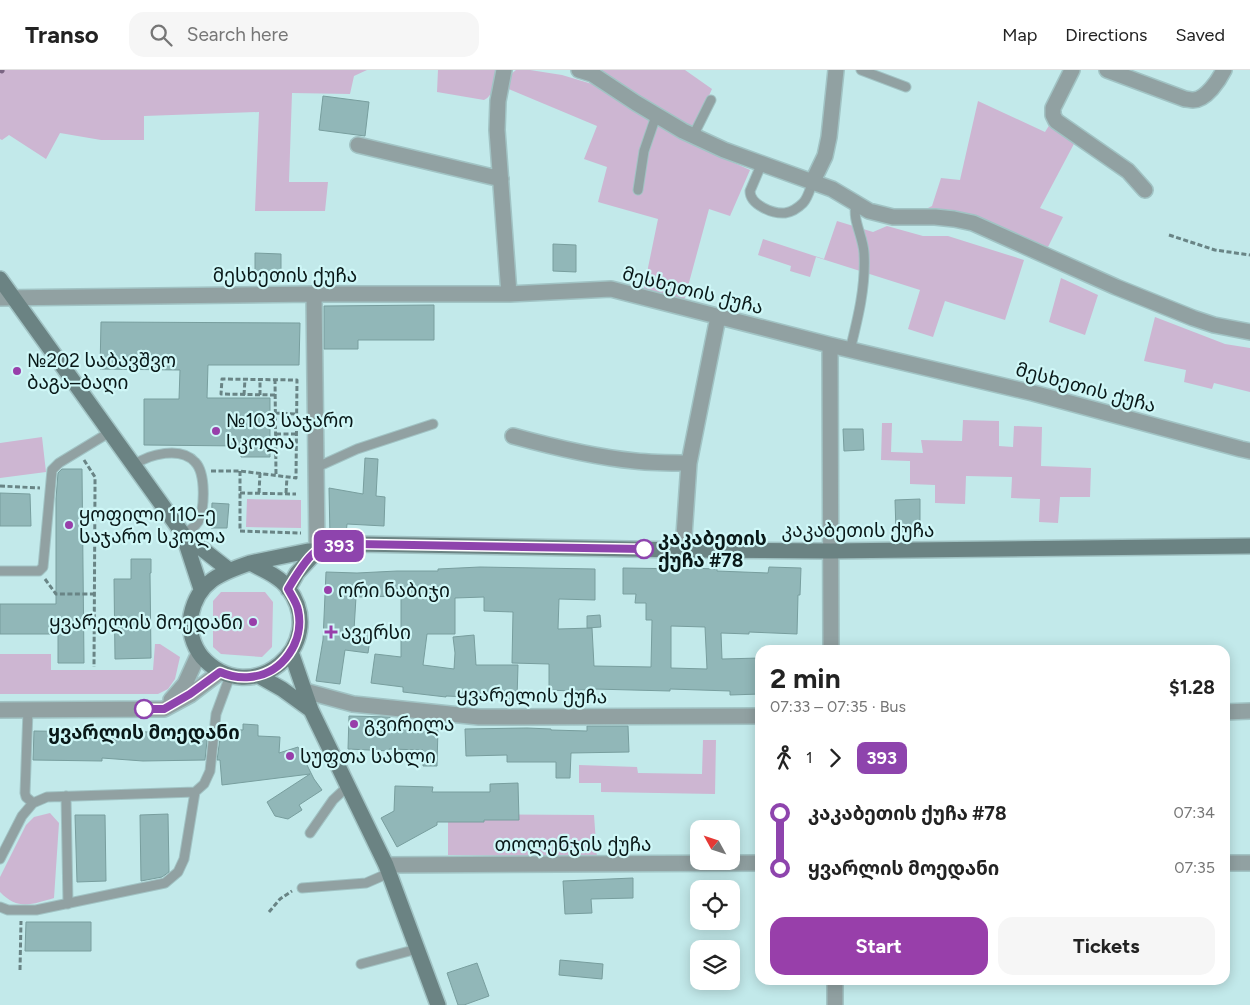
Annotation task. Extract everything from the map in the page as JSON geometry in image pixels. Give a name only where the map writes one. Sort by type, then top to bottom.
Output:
[{"type":"street","points":[[504,70],[498,101],[497,130],[509,294]]},
{"type":"street","points":[[579,70],[592,74],[656,116],[693,136],[724,150],[832,189],[869,211],[893,217],[954,218],[973,223],[1116,287],[1193,318],[1214,325],[1250,332]]},
{"type":"street","points":[[813,181],[824,156],[829,137],[836,70]]},
{"type":"street","points":[[1072,70],[1053,108],[1056,122],[1128,171],[1145,190]]},
{"type":"street","points":[[1107,70],[1194,100],[1201,98],[1212,88],[1224,70]]},
{"type":"street","points":[[358,145],[501,180]]},
{"type":"street","points":[[0,279],[7,298],[110,432],[183,534],[229,570]]},
{"type":"street","name":"მესხეთის ქუჩა","points":[[7,298],[314,294],[509,294],[611,289],[718,318],[1033,393],[1250,451]]},
{"type":"street","points":[[288,589],[297,573],[316,551],[314,294]]},
{"type":"street","points":[[683,550],[689,463],[718,318]]},
{"type":"street","points":[[830,345],[831,645]]},
{"type":"street","points":[[513,436],[566,450],[599,456],[635,461],[689,463]]},
{"type":"street","points":[[183,534],[201,589]]},
{"type":"street","name":"კაკაბეთის ქუჩა","points":[[250,563],[344,544],[830,551],[1250,546]]},
{"type":"street","points":[[250,563],[280,580],[288,589],[298,608],[300,623],[298,638],[291,652],[277,667],[259,676],[248,678],[225,674],[208,664],[199,653],[192,638],[190,621],[193,604],[201,589],[213,578],[250,563]]},
{"type":"street","points":[[291,652],[312,710],[388,869],[438,1005]]},
{"type":"street","points":[[164,709],[185,684],[199,653]]},
{"type":"street","points":[[0,710],[164,709],[225,674]]},
{"type":"street","points":[[259,676],[312,710]]},
{"type":"street","name":"ყვარელის ქუჩა","points":[[306,691],[353,704],[479,717],[755,716]]},
{"type":"street","points":[[1230,712],[1250,711]]},
{"type":"street","name":"თოლენჯის ქუჩა","points":[[388,869],[755,863]]},
{"type":"street","points":[[1230,863],[1250,863]]},
{"type":"street","points":[[835,985],[835,1005]]},
{"type":"lane","points":[[861,70],[906,87]]},
{"type":"lane","points":[[693,136],[711,100]]},
{"type":"lane","points":[[638,190],[644,151],[656,116]]},
{"type":"lane","points":[[762,163],[750,191],[750,196],[767,209],[783,213],[798,207],[804,202],[813,181]]},
{"type":"lane","points":[[850,350],[862,301],[864,270],[861,236],[854,216],[856,204]]},
{"type":"lane","points":[[315,468],[357,449],[433,424]]},
{"type":"lane","points":[[0,571],[39,571],[43,567],[52,470],[59,463],[110,432]]},
{"type":"lane","points":[[134,465],[141,460],[166,454],[188,456],[196,462],[201,470],[202,510],[194,528],[183,534]]},
{"type":"lane","points":[[0,907],[8,910],[36,910],[68,904],[164,883],[178,872],[184,859],[195,792],[204,784],[210,771],[216,714],[225,674]]},
{"type":"lane","points":[[28,710],[25,793],[26,797],[33,804]]},
{"type":"lane","points":[[310,833],[333,800],[348,786]]},
{"type":"lane","points":[[0,859],[22,816],[33,804],[47,797],[195,792]]},
{"type":"lane","points":[[66,796],[68,904]]},
{"type":"lane","points":[[302,888],[366,883],[388,869]]},
{"type":"lane","points":[[361,964],[417,949]]},
{"type":"path","points":[[1169,235],[1215,250],[1250,255]]},
{"type":"path","points":[[201,470],[240,471],[296,478],[297,380],[222,378],[222,394],[275,395]]},
{"type":"path","points":[[244,395],[245,379]]},
{"type":"path","points":[[260,379],[260,395]]},
{"type":"path","points":[[275,379],[276,475]]},
{"type":"path","points":[[275,413],[296,414]]},
{"type":"path","points":[[276,434],[296,434]]},
{"type":"path","points":[[79,451],[95,478],[94,667]]},
{"type":"path","points":[[240,471],[240,531],[301,532]]},
{"type":"path","points":[[259,493],[260,473]]},
{"type":"path","points":[[286,494],[287,477]]},
{"type":"path","points":[[0,486],[50,489]]},
{"type":"path","points":[[240,493],[296,494]]},
{"type":"path","points":[[39,571],[56,594],[94,594]]},
{"type":"path","points":[[269,912],[288,892],[302,888]]},
{"type":"path","points":[[20,970],[22,910]]},
{"type":"shaded area","points":[[0,70],[367,70],[354,76],[350,94],[292,93],[289,182],[328,182],[325,211],[255,211],[259,112],[144,116],[144,140],[101,140],[60,133],[46,159],[9,135],[2,140],[0,139]]},
{"type":"shaded area","points":[[438,70],[497,70],[492,91],[484,100],[437,92]]},
{"type":"shaded area","points":[[516,70],[530,70],[562,75],[592,84],[679,138],[750,170],[730,216],[709,209],[684,301],[643,292],[658,219],[598,202],[607,167],[584,159],[597,126],[506,88],[508,80]]},
{"type":"shaded area","points":[[599,70],[685,70],[712,89],[694,128],[670,118]]},
{"type":"shaded area","points":[[978,101],[1045,132],[1050,124],[1076,140],[1040,208],[1063,217],[1048,247],[973,217],[951,210],[928,208],[932,206],[941,178],[960,180]]},
{"type":"shaded area","points":[[837,221],[873,232],[887,226],[923,236],[948,236],[1024,260],[1005,320],[945,301],[933,337],[908,329],[920,290],[816,257],[810,277],[790,271],[791,266],[758,255],[763,239],[824,259]]},
{"type":"shaded area","points":[[1061,278],[1098,295],[1085,335],[1049,322]]},
{"type":"shaded area","points":[[1155,317],[1225,344],[1250,348],[1250,392],[1214,383],[1212,389],[1184,382],[1186,370],[1144,361]]},
{"type":"shaded area","points":[[963,420],[999,421],[999,446],[1013,447],[1014,426],[1042,427],[1041,466],[1091,468],[1090,497],[1060,497],[1058,523],[1039,522],[1040,499],[1011,498],[1012,477],[966,476],[965,504],[935,503],[935,485],[910,484],[910,461],[881,460],[882,423],[892,423],[891,452],[923,453],[921,440],[962,441]]},
{"type":"shaded area","points":[[42,437],[46,472],[0,478],[0,443]]},
{"type":"shaded area","points":[[247,499],[301,500],[301,528],[246,527]]},
{"type":"shaded area","points":[[221,592],[265,592],[273,602],[272,647],[262,657],[221,654],[213,647],[213,601]]},
{"type":"shaded area","points":[[155,644],[160,644],[180,657],[175,679],[168,689],[158,694],[0,694],[0,654],[51,654],[51,670],[153,670]]},
{"type":"shaded area","points":[[703,740],[716,740],[715,794],[601,792],[601,783],[579,783],[579,765],[637,767],[638,773],[702,774]]},
{"type":"shaded area","points":[[50,813],[59,823],[54,898],[32,904],[13,902],[0,892],[0,877],[26,825],[34,817]]},
{"type":"shaded area","points":[[448,814],[594,815],[597,857],[448,855]]},
{"type":"building","points":[[323,96],[369,102],[365,136],[319,130]]},
{"type":"building","points":[[553,244],[576,245],[576,272],[553,271]]},
{"type":"building","points":[[255,253],[281,254],[281,277],[255,276]]},
{"type":"building","points":[[434,305],[434,340],[358,340],[358,349],[324,349],[324,306]]},
{"type":"building","points":[[101,322],[300,323],[299,365],[208,365],[207,398],[270,398],[270,457],[241,457],[241,446],[144,445],[144,399],[179,399],[180,370],[100,369]]},
{"type":"building","points":[[843,429],[863,429],[864,450],[844,451]]},
{"type":"building","points":[[365,458],[378,459],[376,496],[385,497],[384,526],[347,524],[346,535],[330,537],[329,488],[363,494]]},
{"type":"building","name":"ყოფილი 110-ე საჯარო სკოლა","points":[[62,469],[82,469],[84,663],[58,663],[58,634],[0,634],[0,604],[56,604],[56,499],[58,473]]},
{"type":"building","points":[[0,493],[30,494],[31,526],[0,526]]},
{"type":"building","points":[[920,499],[920,531],[896,532],[895,500]]},
{"type":"building","points":[[212,503],[229,504],[227,528],[211,528]]},
{"type":"building","points":[[131,559],[151,559],[151,658],[115,659],[114,579],[131,579]]},
{"type":"building","points":[[480,567],[595,569],[595,600],[559,599],[558,629],[592,628],[594,666],[651,667],[652,620],[646,620],[646,603],[635,603],[636,594],[623,594],[623,568],[689,568],[768,573],[769,567],[801,568],[797,634],[721,633],[722,659],[755,658],[755,694],[730,695],[730,691],[670,689],[670,691],[549,690],[549,664],[512,663],[513,612],[484,611],[484,597],[455,598],[455,634],[427,634],[423,665],[454,669],[453,637],[474,635],[476,665],[518,665],[517,699],[446,697],[403,692],[403,687],[371,683],[375,654],[401,657],[401,596],[356,597],[354,630],[371,632],[368,653],[345,650],[340,684],[316,681],[323,640],[326,572],[438,571],[438,569]],"holes":[[[671,626],[705,627],[707,669],[671,668]]]},
{"type":"building","points":[[600,615],[601,627],[587,628],[587,616]]},
{"type":"building","points":[[349,716],[390,717],[390,727],[438,728],[437,766],[423,766],[423,750],[348,749]]},
{"type":"building","points":[[243,724],[258,725],[258,736],[280,737],[279,753],[298,747],[314,779],[322,790],[299,805],[302,810],[288,819],[275,816],[267,802],[310,774],[222,785],[220,760],[217,760],[221,731],[222,729],[243,730]]},
{"type":"building","points":[[587,726],[628,726],[629,752],[571,753],[570,778],[556,778],[556,762],[507,762],[507,755],[466,756],[465,729],[527,728],[587,731]]},
{"type":"building","points":[[34,731],[102,732],[102,737],[141,739],[141,732],[208,731],[205,760],[143,761],[102,758],[102,761],[33,760]]},
{"type":"building","points":[[518,783],[519,820],[437,822],[437,825],[397,847],[381,818],[394,811],[395,786],[433,787],[432,792],[490,792],[490,784]]},
{"type":"building","points":[[168,814],[169,872],[162,877],[141,881],[140,815]]},
{"type":"building","points":[[75,815],[105,815],[106,881],[77,882]]},
{"type":"building","points":[[633,878],[633,898],[591,899],[592,913],[565,914],[563,881]]},
{"type":"building","points":[[26,922],[91,922],[91,951],[25,951]]},
{"type":"building","points":[[560,960],[603,964],[602,979],[559,975]]},
{"type":"building","points":[[477,963],[489,996],[464,1005],[458,1005],[447,973]]},
{"type":"bus line","name":"393","points":[[144,709],[164,709],[190,694],[220,672],[230,676],[248,678],[259,676],[277,667],[291,652],[298,638],[300,623],[298,608],[288,589],[297,573],[316,551],[344,544],[644,549]]},
{"type":"place","name":"№202 საბავშვო ბაგა–ბაღი","points":[[17,371]]},
{"type":"place","name":"№103 საჯარო სკოლა","points":[[216,431]]},
{"type":"place","name":"ყოფილი 110-ე საჯარო სკოლა","points":[[69,525]]},
{"type":"place","name":"კაკაბეთის ქუჩა #78","points":[[644,549]]},
{"type":"place","name":"ორი ნაბიჯი","points":[[328,590]]},
{"type":"place","name":"ყვარელის მოედანი","points":[[253,622]]},
{"type":"place","name":"ავერსი","points":[[331,632]]},
{"type":"place","name":"ყვარლის მოედანი","points":[[144,709]]},
{"type":"place","name":"გვირილა","points":[[354,724]]},
{"type":"place","name":"სუფთა სახლი","points":[[290,756]]}]
